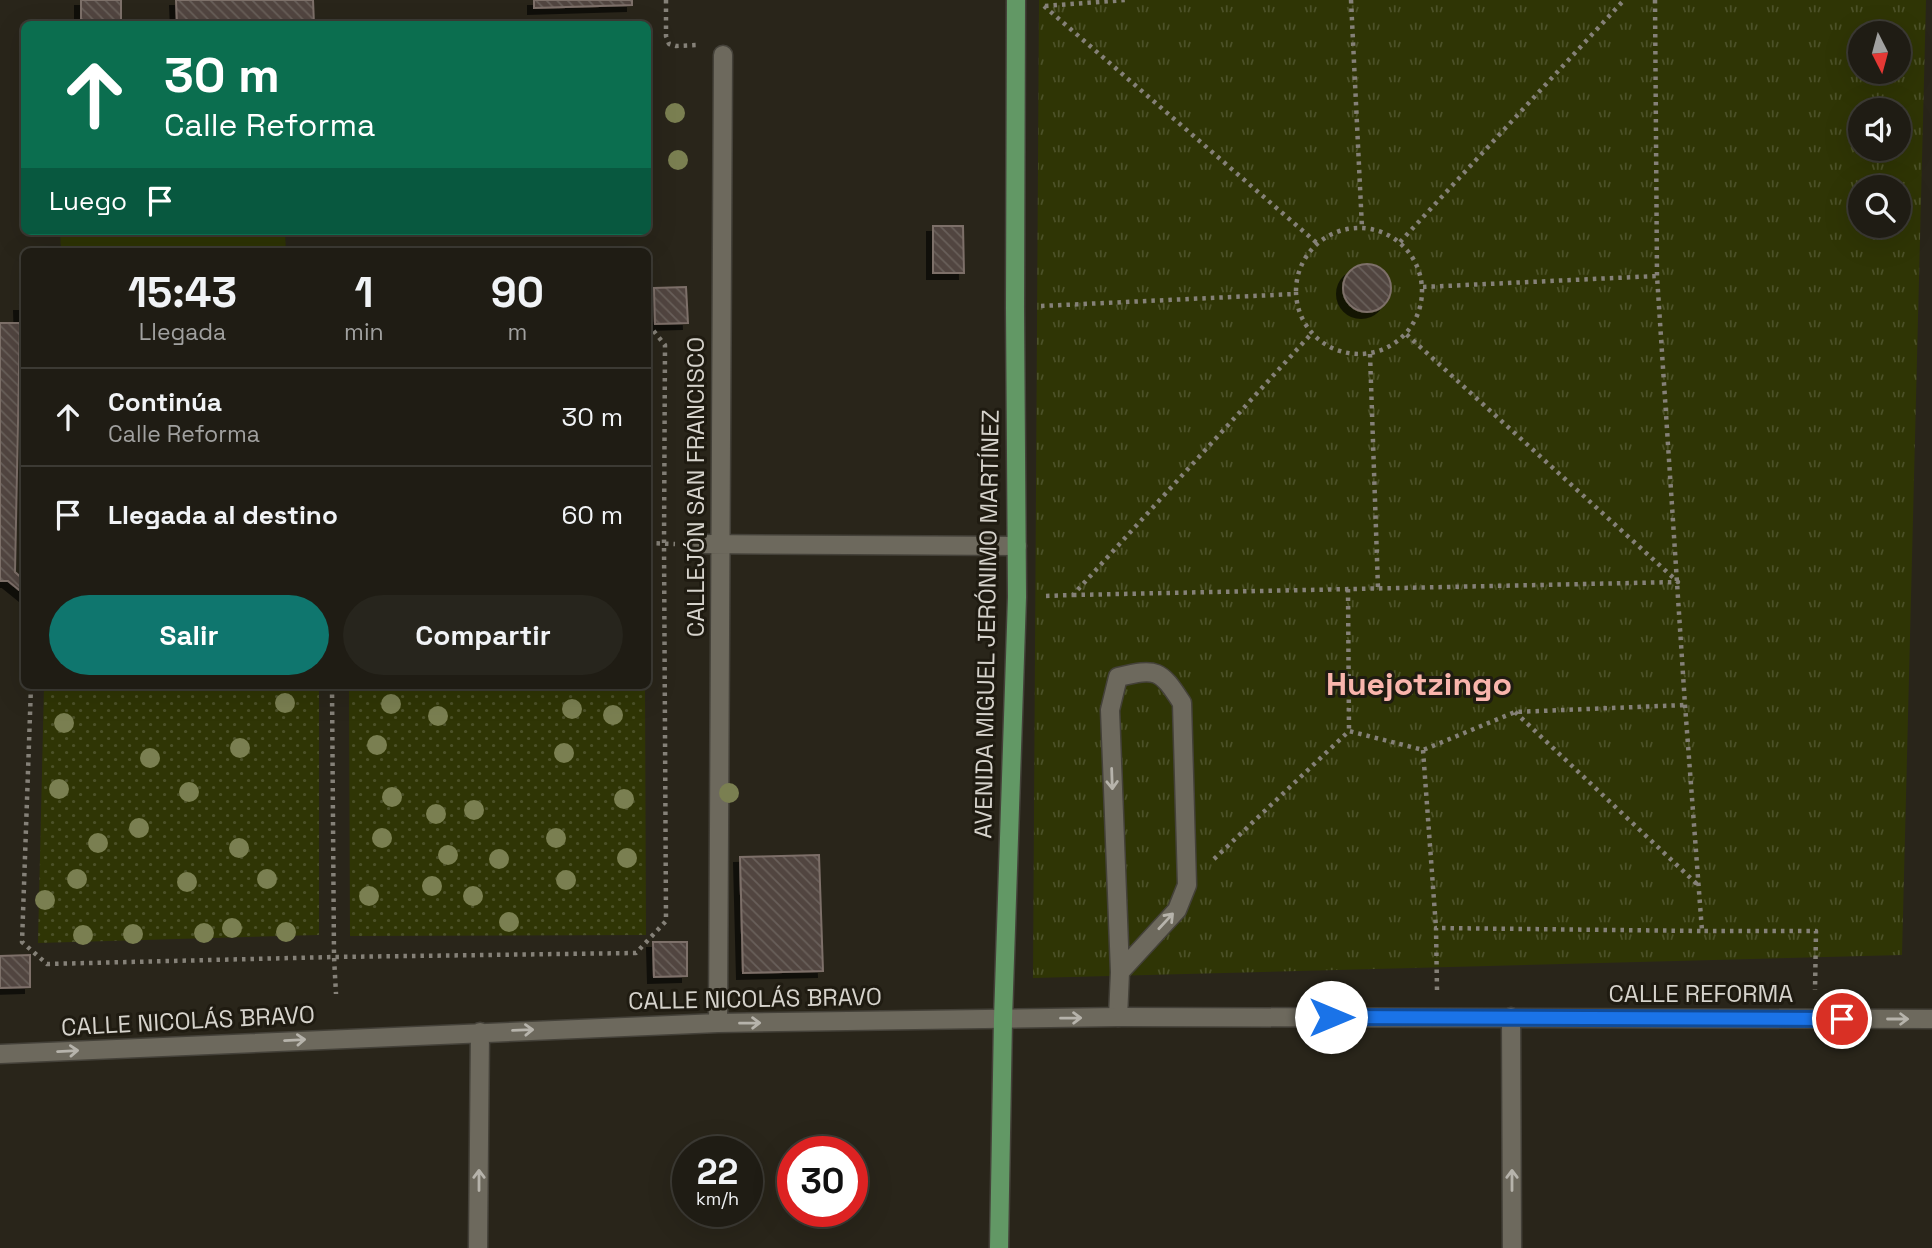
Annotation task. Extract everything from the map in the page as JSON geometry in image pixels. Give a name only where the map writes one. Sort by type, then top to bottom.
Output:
[{"type":"main road","name":"AVENIDA MIGUEL JERÓNIMO MARTÍNEZ","points":[[999,1248],[1003,1019],[1017,597],[1014,308],[1016,4]]},
{"type":"street","name":"CALLEJÓN SAN FRANCISCO","points":[[718,1023],[703,544],[723,55]]},
{"type":"street","points":[[703,544],[1017,546]]},
{"type":"street","points":[[1118,1017],[1119,972],[1110,710],[1118,677],[1147,671],[1166,679],[1182,703],[1187,885],[1177,910],[1119,972]]},
{"type":"street","name":"CALLE NICOLÁS BRAVO","points":[[0,1054],[718,1023],[1118,1017],[1511,1017]]},
{"type":"street","points":[[1511,1017],[1512,1248]]},
{"type":"street","name":"CALLE REFORMA","points":[[1511,1017],[1932,1019]]},
{"type":"street","points":[[478,1248],[480,1032]]},
{"type":"path","points":[[666,0],[666,36],[669,44],[714,45],[721,48],[723,55]]},
{"type":"path","points":[[1016,4],[1044,6],[1125,0]]},
{"type":"path","points":[[1351,0],[1363,228]]},
{"type":"path","points":[[1400,242],[1624,0]]},
{"type":"path","points":[[1655,0],[1657,276],[1702,931]]},
{"type":"path","points":[[1044,6],[1318,244]]},
{"type":"path","points":[[1363,228],[1382,232],[1400,242],[1413,257],[1422,276],[1423,297],[1418,317],[1406,334],[1390,347],[1370,354],[1348,354],[1328,347],[1312,333],[1300,315],[1295,294],[1298,273],[1308,254],[1323,239],[1342,230],[1363,228]]},
{"type":"path","points":[[1423,286],[1657,276]]},
{"type":"path","points":[[1014,308],[1295,294]]},
{"type":"path","points":[[31,689],[22,942],[47,964],[636,953],[666,921],[665,345],[651,328]]},
{"type":"path","points":[[1073,595],[1312,333]]},
{"type":"path","points":[[1406,334],[1678,582]]},
{"type":"path","points":[[1370,354],[1378,588]]},
{"type":"path","points":[[651,543],[703,544]]},
{"type":"path","points":[[1017,597],[1678,582]]},
{"type":"path","points":[[1187,885],[1349,730],[1348,589]]},
{"type":"path","points":[[332,689],[336,994]]},
{"type":"path","points":[[1349,730],[1423,750],[1515,712],[1685,705]]},
{"type":"path","points":[[1515,712],[1699,887]]},
{"type":"path","points":[[1423,750],[1436,928],[1437,1017]]},
{"type":"path","points":[[1436,928],[1816,931],[1814,1019]]},
{"type":"green space","points":[[1039,0],[1926,0],[1902,955],[1033,978]]},
{"type":"green space","points":[[60,235],[285,235],[286,248],[61,248]]},
{"type":"green space","points":[[44,689],[319,689],[319,935],[38,943]]},
{"type":"green space","points":[[349,689],[645,689],[646,935],[350,936]]},
{"type":"building","points":[[81,0],[121,0],[121,21],[81,21]]},
{"type":"building","points":[[176,0],[313,0],[314,21],[177,21]]},
{"type":"building","points":[[534,0],[632,0],[632,5],[534,8]]},
{"type":"building","points":[[933,226],[963,226],[964,273],[933,273]]},
{"type":"building","points":[[1367,264],[1384,271],[1391,288],[1384,305],[1367,312],[1350,305],[1343,288],[1350,271]]},
{"type":"building","points":[[686,287],[688,323],[655,324],[654,288]]},
{"type":"building","points":[[0,323],[20,323],[15,572],[21,577],[21,592],[8,581],[0,581]]},
{"type":"building","points":[[0,323],[20,323],[15,572],[21,577],[21,592],[8,581],[0,581]]},
{"type":"building","points":[[819,855],[823,971],[743,973],[740,857]]},
{"type":"building","points":[[653,942],[687,942],[687,976],[654,977]]},
{"type":"building","points":[[30,955],[30,987],[0,988],[0,956]]},
{"type":"district","name":"Huejotzingo","points":[[1419,684]]},
{"type":"route","points":[[1331,1017],[1842,1019]]}]
